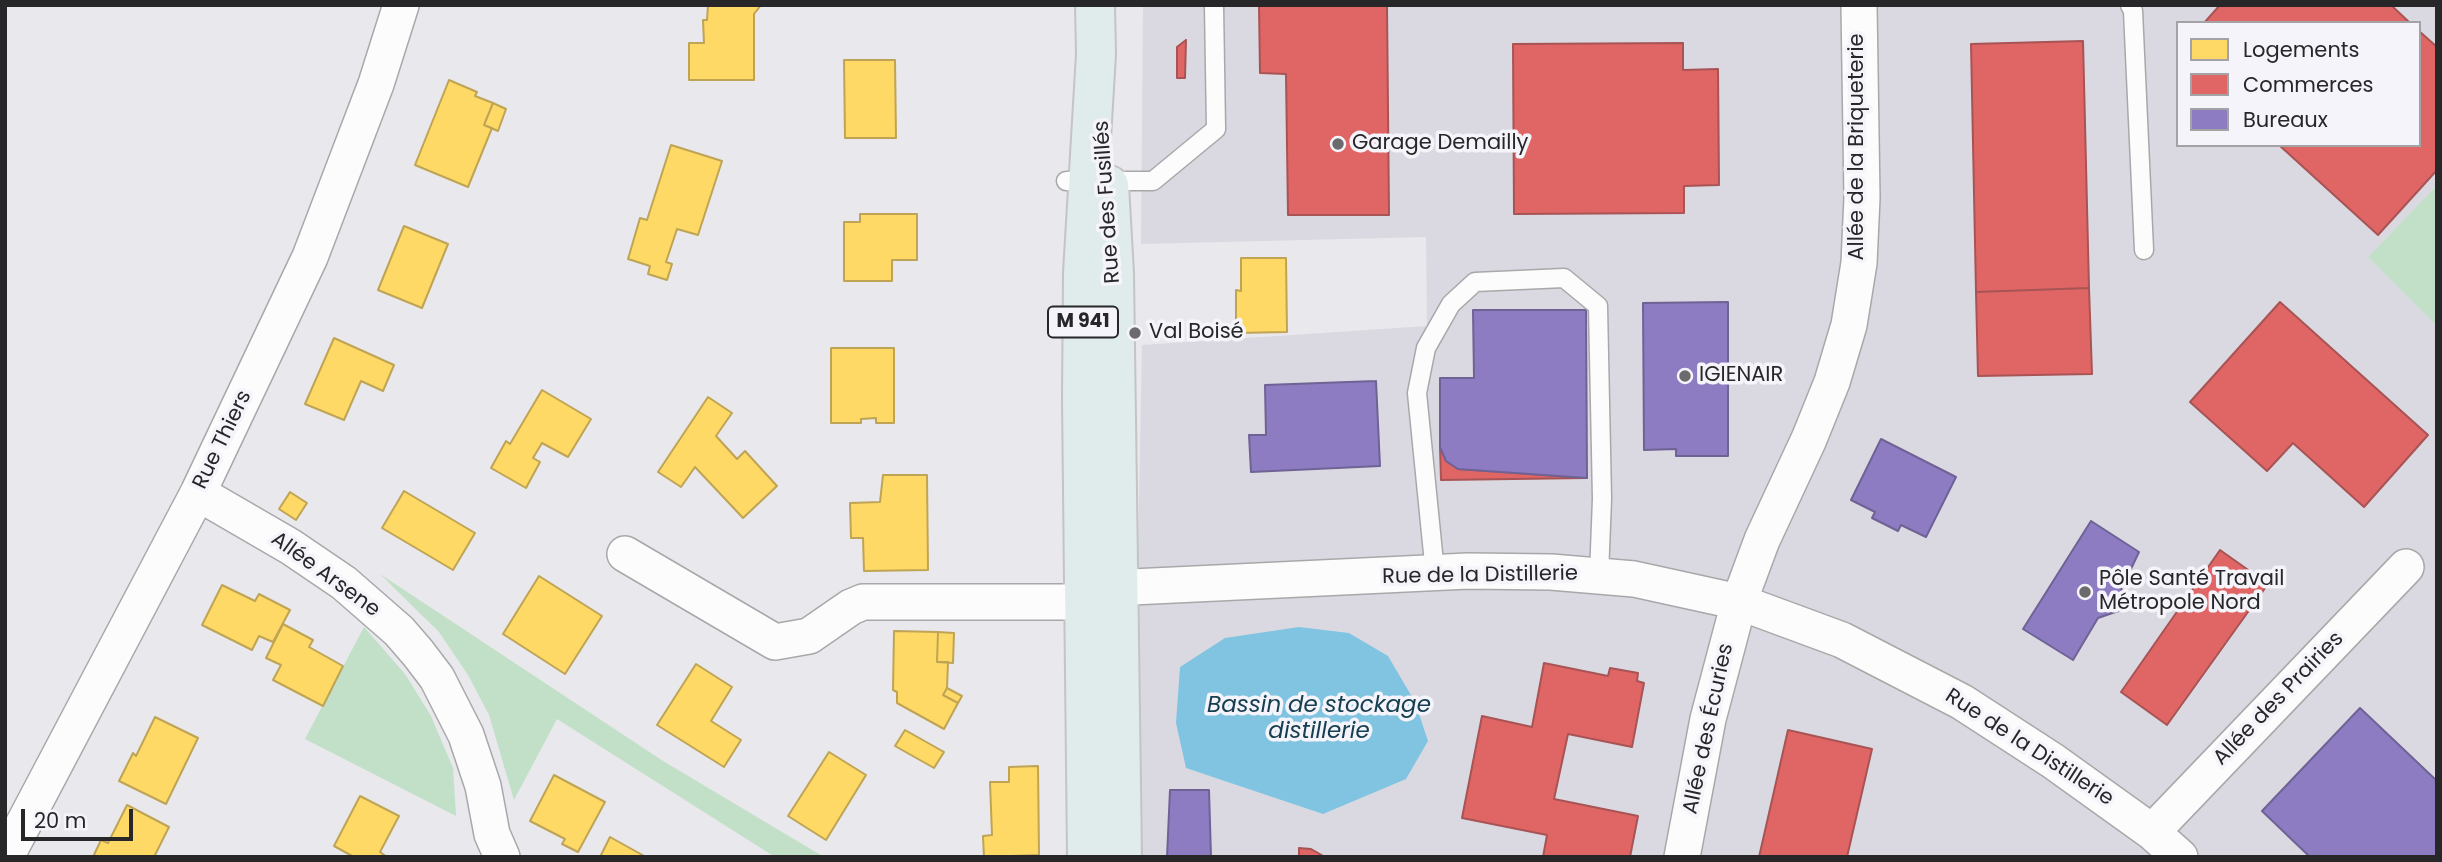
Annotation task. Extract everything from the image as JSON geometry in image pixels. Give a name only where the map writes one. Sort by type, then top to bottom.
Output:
[{"type":"main road","name":"Rue des Fusillés","points":[[1095,5],[1096,54],[1087,181],[1082,356],[1122,857]]},
{"type":"main road","name":"Rue des Fusillés","points":[[1087,857],[1100,595]]},
{"type":"street","name":"Rue Thiers","points":[[6,857],[198,493],[310,257],[376,84],[401,5]]},
{"type":"street","name":"Allée de la Briqueterie","points":[[1739,602],[1762,540],[1823,405],[1849,325],[1859,263],[1862,198],[1859,5]]},
{"type":"street","name":"Allée Arsene","points":[[198,493],[291,547],[344,583],[412,645],[436,678],[466,735],[483,786],[491,849]]},
{"type":"street","points":[[625,554],[775,642],[809,636],[851,607],[863,602],[1100,595]]},
{"type":"street","name":"Allée des Prairies","points":[[2165,848],[2406,567]]},
{"type":"street","name":"Rue de la Distillerie","points":[[1100,595],[1435,573],[1531,571],[1598,575],[1664,585],[1739,602],[1842,640],[1962,702],[2021,738],[2165,848]]},
{"type":"street","name":"Allée des Écuries","points":[[1682,857],[1708,719],[1739,602]]},
{"type":"lane","points":[[1087,181],[1153,181],[1216,129],[1214,5]]},
{"type":"lane","points":[[2130,5],[2133,11],[2144,250]]},
{"type":"lane","points":[[1435,573],[1417,393],[1426,348],[1451,304],[1475,282],[1564,278],[1598,306],[1602,499],[1598,575]]},
{"type":"shaded area","points":[[1143,5],[2437,5],[2437,185],[2368,257],[2437,326],[2437,857],[1132,857],[1142,345],[1427,326],[1426,237],[1141,244]]},
{"type":"green space","points":[[2437,185],[2437,326],[2368,257]]},
{"type":"green space","points":[[380,574],[663,761],[824,857],[775,857],[557,719],[514,800],[489,715],[468,675],[439,632]]},
{"type":"green space","points":[[364,627],[405,674],[431,716],[453,768],[456,816],[305,739]]},
{"type":"water","name":"Bassin de stockage distillerie","points":[[1299,627],[1349,633],[1388,656],[1415,702],[1428,741],[1406,779],[1323,814],[1186,768],[1176,723],[1180,667],[1225,638]]},
{"type":"building: Logements","points":[[708,5],[761,5],[754,14],[754,80],[689,80],[689,43],[704,43],[703,20],[707,20]]},
{"type":"building: Logements","points":[[844,60],[895,60],[896,138],[845,138]]},
{"type":"building: Logements","points":[[449,80],[477,92],[475,96],[493,103],[484,125],[492,128],[468,187],[415,165]]},
{"type":"building: Logements","points":[[493,103],[506,109],[498,131],[484,125]]},
{"type":"building: Logements","points":[[671,145],[722,161],[698,235],[677,229],[666,262],[672,264],[667,280],[648,274],[650,266],[628,259],[640,218],[647,220]]},
{"type":"building: Logements","points":[[860,214],[917,214],[917,260],[892,260],[892,281],[844,281],[844,222],[860,222]]},
{"type":"building: Logements","points":[[404,226],[448,244],[422,308],[378,290]]},
{"type":"building: Logements","points":[[1241,258],[1286,258],[1287,332],[1236,333],[1236,290],[1241,291]]},
{"type":"building: Logements","points":[[334,338],[394,365],[383,391],[361,381],[344,420],[305,404]]},
{"type":"building: Logements","points":[[831,348],[894,348],[894,423],[876,423],[876,418],[861,419],[861,423],[831,423]]},
{"type":"building: Logements","points":[[542,390],[591,419],[568,457],[542,443],[533,458],[540,462],[526,488],[491,468],[506,441],[510,444]]},
{"type":"building: Logements","points":[[708,397],[732,413],[716,436],[737,459],[745,451],[777,486],[743,518],[695,467],[681,487],[658,472]]},
{"type":"building: Logements","points":[[883,475],[927,475],[928,570],[864,571],[863,538],[851,538],[850,503],[880,502]]},
{"type":"building: Logements","points":[[404,491],[475,533],[453,570],[382,528]]},
{"type":"building: Logements","points":[[290,492],[307,503],[296,520],[279,509]]},
{"type":"building: Logements","points":[[539,576],[602,616],[565,674],[503,634]]},
{"type":"building: Logements","points":[[222,585],[255,601],[259,594],[290,610],[273,642],[259,636],[252,650],[202,625]]},
{"type":"building: Logements","points":[[283,624],[313,640],[309,647],[343,666],[323,706],[273,680],[281,665],[266,658]]},
{"type":"building: Logements","points":[[894,631],[938,632],[937,662],[948,662],[947,688],[943,695],[958,703],[944,729],[897,703],[897,692],[893,690]]},
{"type":"building: Logements","points":[[938,632],[954,633],[953,663],[937,662]]},
{"type":"building: Logements","points":[[696,664],[732,687],[711,721],[741,740],[724,767],[657,725]]},
{"type":"building: Logements","points":[[947,688],[962,696],[958,703],[943,695]]},
{"type":"building: Logements","points":[[155,717],[198,738],[166,804],[119,781],[133,753],[136,756]]},
{"type":"building: Logements","points":[[905,730],[944,752],[934,768],[895,746]]},
{"type":"building: Logements","points":[[829,752],[866,775],[826,840],[788,816]]},
{"type":"building: Logements","points":[[1038,766],[1039,855],[984,857],[983,836],[992,835],[990,782],[1009,782],[1009,767]]},
{"type":"building: Logements","points":[[554,775],[605,802],[578,852],[562,844],[565,839],[530,821]]},
{"type":"building: Logements","points":[[360,796],[399,816],[380,852],[387,857],[354,857],[334,846]]},
{"type":"building: Logements","points":[[127,805],[169,827],[154,857],[93,857],[101,840],[108,843]]},
{"type":"building: Logements","points":[[610,837],[646,857],[600,857]]},
{"type":"building: Commerces","name":"Garage Demailly","points":[[1259,5],[1387,5],[1389,215],[1288,215],[1286,74],[1260,73]]},
{"type":"building: Commerces","points":[[2220,5],[2391,5],[2408,21],[2206,21]]},
{"type":"building: Commerces","points":[[2421,33],[2437,47],[2437,170],[2378,235],[2281,147],[2421,147]]},
{"type":"building: Commerces","points":[[1186,40],[1185,78],[1177,78],[1177,47]]},
{"type":"building: Commerces","points":[[2083,41],[2089,288],[1976,292],[1971,44]]},
{"type":"building: Commerces","points":[[1683,43],[1683,70],[1718,69],[1719,185],[1684,186],[1684,213],[1514,214],[1513,44]]},
{"type":"building: Commerces","points":[[2089,288],[2092,374],[1978,376],[1976,292]]},
{"type":"building: Commerces","points":[[2280,302],[2428,435],[2364,507],[2293,443],[2267,471],[2190,402]]},
{"type":"building: Commerces","points":[[1440,447],[1446,461],[1458,469],[1587,478],[1441,480]]},
{"type":"building: Commerces","points":[[2220,550],[2268,584],[2167,725],[2121,692]]},
{"type":"building: Commerces","points":[[1544,663],[1608,676],[1610,668],[1638,673],[1637,681],[1644,683],[1632,747],[1568,734],[1554,799],[1638,816],[1630,857],[1543,857],[1547,835],[1462,818],[1482,716],[1532,727]]},
{"type":"building: Commerces","points":[[1788,730],[1872,749],[1847,857],[1759,857]]},
{"type":"building: Commerces","points":[[1299,848],[1311,849],[1325,857],[1299,857]]},
{"type":"building: Bureaux","name":"IGIENAIR","points":[[1728,302],[1728,456],[1676,456],[1676,449],[1644,450],[1643,303]]},
{"type":"building: Bureaux","points":[[1473,310],[1586,310],[1587,478],[1458,469],[1446,461],[1440,447],[1440,378],[1474,378]]},
{"type":"building: Bureaux","points":[[1376,381],[1380,466],[1251,472],[1249,435],[1266,435],[1265,385]]},
{"type":"building: Bureaux","points":[[1881,439],[1956,477],[1926,537],[1901,525],[1898,531],[1872,518],[1875,512],[1851,500]]},
{"type":"building: Bureaux","name":"Pôle Santé Travail Métropole Nord","points":[[2091,521],[2139,552],[2130,571],[2118,583],[2128,601],[2124,609],[2098,618],[2073,660],[2023,629]]},
{"type":"building: Bureaux","points":[[2360,708],[2437,781],[2437,857],[2310,857],[2262,811]]},
{"type":"building: Bureaux","points":[[1170,790],[1209,790],[1211,857],[1167,857]]},
{"type":"place","name":"Garage Demailly","points":[[1338,144]]},
{"type":"place","name":"Val Boisé","points":[[1135,333]]},
{"type":"place","name":"IGIENAIR","points":[[1685,376]]},
{"type":"place","name":"Pôle Santé Travail Métropole Nord","points":[[2085,592]]}]
